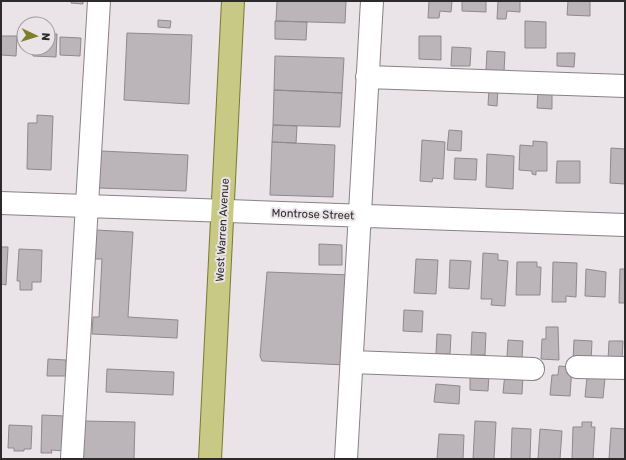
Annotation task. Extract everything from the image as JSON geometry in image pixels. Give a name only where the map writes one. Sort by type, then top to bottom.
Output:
[{"type":"main road","name":"West Warren Avenue","points":[[210,459],[234,1]]},
{"type":"street","points":[[72,459],[99,1]]},
{"type":"street","points":[[346,459],[372,1]]},
{"type":"street","points":[[368,77],[625,86]]},
{"type":"street","name":"Montrose Street","points":[[1,203],[625,225]]},
{"type":"street","points":[[352,362],[533,369]]},
{"type":"street","points":[[577,367],[625,368]]},
{"type":"building","points":[[71,1],[83,1],[83,4],[71,3]]},
{"type":"building","points":[[277,1],[346,1],[345,23],[276,21]]},
{"type":"building","points":[[429,1],[452,1],[451,12],[440,11],[439,18],[428,18]]},
{"type":"building","points":[[462,1],[486,1],[486,12],[462,11]]},
{"type":"building","points":[[498,1],[520,1],[520,12],[507,11],[506,19],[497,19]]},
{"type":"building","points":[[568,1],[590,1],[590,16],[567,15]]},
{"type":"building","points":[[158,20],[171,21],[170,28],[158,27]]},
{"type":"building","points":[[275,21],[307,22],[306,40],[275,39]]},
{"type":"building","points":[[525,21],[546,22],[546,48],[525,48]]},
{"type":"building","points":[[127,33],[192,35],[189,104],[124,100]]},
{"type":"building","points":[[57,34],[56,57],[33,56],[56,56]]},
{"type":"building","points":[[1,36],[16,36],[16,56],[1,55]]},
{"type":"building","points":[[419,36],[441,36],[441,60],[419,59]]},
{"type":"building","points":[[60,37],[81,38],[80,56],[60,55]]},
{"type":"building","points":[[452,47],[471,48],[470,66],[451,66]]},
{"type":"building","points":[[487,51],[505,52],[504,72],[486,71]]},
{"type":"building","points":[[557,53],[575,53],[574,67],[557,66]]},
{"type":"building","points":[[275,56],[344,58],[342,93],[274,90]]},
{"type":"building","points":[[489,88],[498,88],[497,106],[488,105]]},
{"type":"building","points":[[274,90],[342,93],[340,127],[273,125]]},
{"type":"building","points":[[538,91],[552,91],[552,109],[537,108]]},
{"type":"building","points":[[37,115],[53,116],[51,170],[27,169],[28,123],[37,123]]},
{"type":"building","points":[[273,125],[297,126],[296,143],[272,142]]},
{"type":"building","points":[[449,130],[462,131],[461,151],[447,150]]},
{"type":"building","points":[[422,140],[445,142],[443,179],[433,178],[432,182],[420,181]]},
{"type":"building","points":[[533,141],[547,142],[547,171],[536,171],[536,175],[532,174],[532,171],[519,170],[520,145],[533,146]]},
{"type":"building","points":[[272,142],[335,145],[333,197],[270,195]]},
{"type":"building","points":[[611,148],[625,149],[625,184],[610,183]]},
{"type":"building","points":[[101,151],[188,155],[186,191],[99,188]]},
{"type":"building","points":[[487,154],[514,156],[513,189],[486,187]]},
{"type":"building","points":[[455,158],[477,159],[476,180],[454,179]]},
{"type":"building","points":[[557,161],[580,161],[580,183],[556,183]]},
{"type":"building","points":[[96,230],[133,232],[128,317],[178,320],[177,338],[92,334],[93,317],[99,317],[102,259],[94,259]]},
{"type":"building","points":[[319,244],[342,245],[342,265],[319,265]]},
{"type":"building","points":[[1,247],[8,247],[6,285],[1,284]]},
{"type":"building","points":[[19,249],[42,250],[41,282],[32,282],[32,290],[20,290],[20,281],[17,281]]},
{"type":"building","points":[[483,253],[498,254],[498,260],[508,261],[505,306],[491,305],[492,299],[481,299]]},
{"type":"building","points":[[416,259],[438,260],[436,294],[414,293]]},
{"type":"building","points":[[450,260],[471,261],[469,289],[449,288]]},
{"type":"building","points":[[517,262],[537,262],[537,267],[541,267],[540,295],[516,295]]},
{"type":"building","points":[[553,262],[577,263],[576,297],[566,296],[566,302],[552,302]]},
{"type":"building","points":[[586,269],[606,272],[605,297],[585,296]]},
{"type":"building","points":[[620,269],[625,269],[625,303],[619,303]]},
{"type":"building","points":[[267,272],[351,275],[345,365],[262,361],[260,356]]},
{"type":"building","points":[[404,310],[423,311],[422,332],[403,331]]},
{"type":"building","points":[[546,327],[558,327],[559,360],[541,359],[542,339],[546,339]]},
{"type":"building","points":[[472,332],[486,333],[485,355],[471,355]]},
{"type":"building","points":[[437,334],[451,335],[450,354],[436,354]]},
{"type":"building","points":[[508,340],[523,341],[522,358],[507,357]]},
{"type":"building","points":[[574,340],[592,341],[591,362],[573,361]]},
{"type":"building","points":[[609,341],[623,341],[622,360],[608,360]]},
{"type":"building","points":[[48,359],[66,360],[66,376],[47,376]]},
{"type":"building","points":[[559,366],[572,367],[570,396],[550,395],[552,375],[558,375]]},
{"type":"building","points":[[107,369],[174,372],[173,395],[106,392]]},
{"type":"building","points":[[470,372],[489,373],[488,391],[470,390]]},
{"type":"building","points":[[505,373],[523,374],[522,394],[503,393]]},
{"type":"building","points":[[587,377],[605,378],[603,398],[585,397]]},
{"type":"building","points":[[436,384],[460,386],[459,404],[434,402]]},
{"type":"building","points":[[42,415],[65,416],[64,451],[51,450],[52,453],[41,453]]},
{"type":"building","points":[[83,421],[135,422],[134,459],[82,459]]},
{"type":"building","points":[[475,421],[496,422],[494,459],[473,459]]},
{"type":"building","points":[[582,422],[592,422],[591,427],[595,427],[593,459],[572,459],[573,427],[582,427]]},
{"type":"building","points":[[9,425],[32,426],[31,449],[14,451],[14,448],[8,448]]},
{"type":"building","points":[[512,428],[531,429],[530,459],[511,459]]},
{"type":"building","points":[[611,428],[625,429],[625,459],[609,459]]},
{"type":"building","points":[[540,429],[562,431],[560,459],[538,459]]},
{"type":"building","points":[[439,434],[464,435],[463,459],[437,459]]}]
